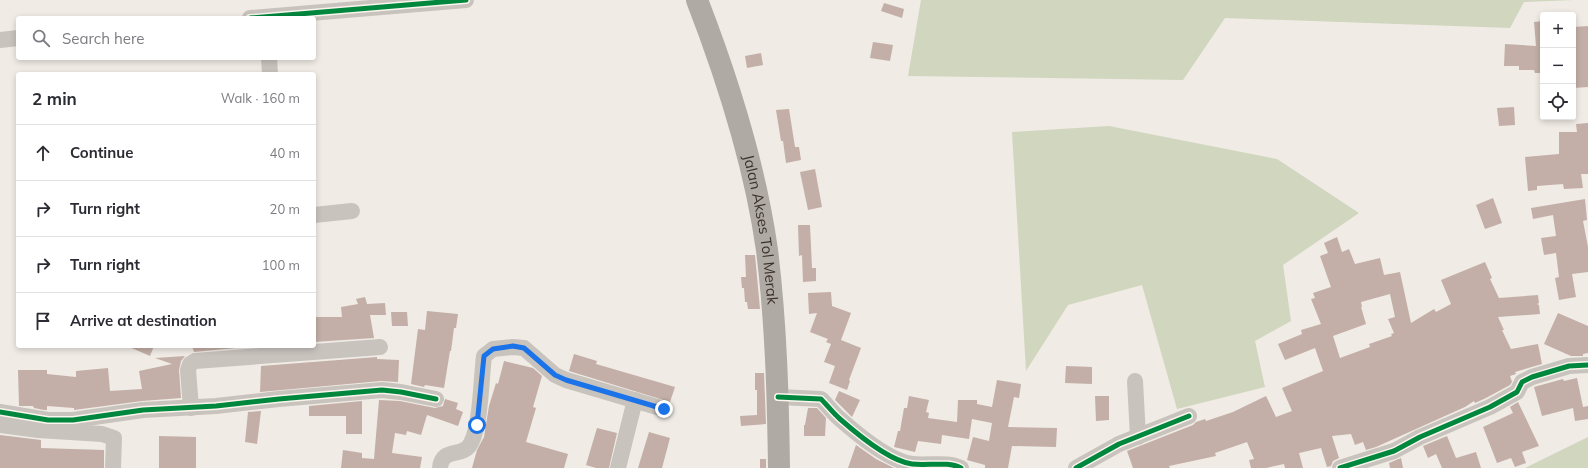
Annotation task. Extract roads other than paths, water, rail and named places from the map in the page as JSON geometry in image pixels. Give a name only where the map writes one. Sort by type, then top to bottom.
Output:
[{"type":"highway","name":"Jalan Akses Tol Merak","points":[[697,0],[725,74],[757,192],[772,294],[778,397],[779,468]]},
{"type":"street","points":[[283,16],[466,0]]},
{"type":"street","points":[[0,40],[16,38]]},
{"type":"street","points":[[269,60],[270,72]]},
{"type":"street","points":[[316,215],[352,211]]},
{"type":"street","points":[[440,468],[441,462],[445,457],[467,449],[472,440],[477,425],[484,356],[493,349],[513,346],[524,348],[555,375],[566,380],[664,409]]},
{"type":"street","points":[[191,408],[188,370],[190,364],[195,362],[380,348]]},
{"type":"street","points":[[1340,468],[1394,451],[1420,437],[1490,407],[1517,392],[1522,382],[1532,377],[1569,366],[1588,365]]},
{"type":"street","points":[[1135,381],[1138,437]]},
{"type":"street","points":[[0,412],[48,420],[73,420],[143,410],[216,406],[382,390],[436,399]]},
{"type":"street","points":[[778,397],[821,399],[830,410],[850,428],[893,458],[911,464],[930,466],[948,464],[961,468]]},
{"type":"street","points":[[618,468],[635,400]]},
{"type":"street","points":[[1076,468],[1100,454],[1189,416]]},
{"type":"street","points":[[0,425],[38,430],[102,434],[114,438],[114,468]]}]
